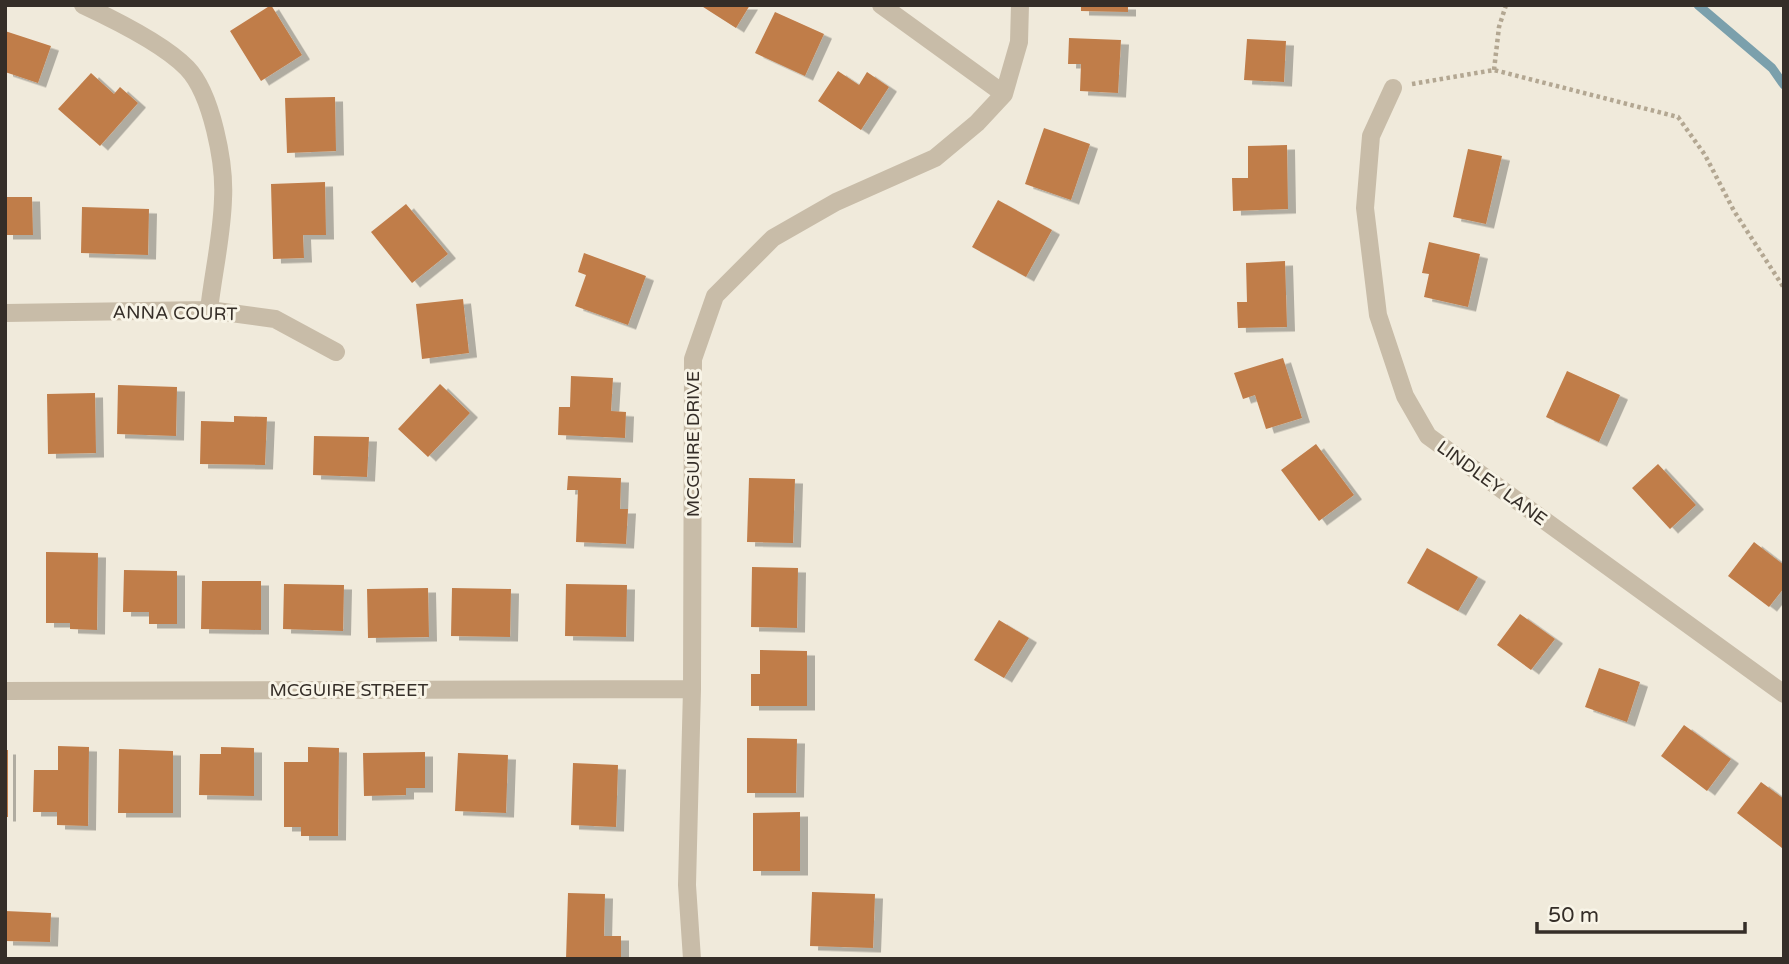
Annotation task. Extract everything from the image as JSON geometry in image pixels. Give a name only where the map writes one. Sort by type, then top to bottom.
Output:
[{"type":"street","points":[[83,5],[122,23],[186,67],[202,87],[213,120],[223,198],[209,310]]},
{"type":"street","points":[[881,5],[1004,94]]},
{"type":"street","name":"MCGUIRE DRIVE","points":[[692,959],[687,884],[692,690],[693,359],[715,296],[774,238],[836,202],[935,158],[977,123],[1004,94],[1019,42],[1020,5]]},
{"type":"street","name":"LINDLEY LANE","points":[[1393,88],[1371,136],[1365,208],[1378,314],[1405,396],[1428,436],[1784,694]]},
{"type":"street","name":"ANNA COURT","points":[[5,313],[209,310],[275,319],[335,352]]},
{"type":"street","name":"MCGUIRE STREET","points":[[5,691],[692,690]]},
{"type":"path","points":[[1494,70],[1499,27],[1506,5]]},
{"type":"path","points":[[1393,88],[1494,70],[1678,117],[1705,155],[1734,211],[1784,288]]},
{"type":"building","points":[[271,5],[302,55],[261,81],[230,31]]},
{"type":"building","points":[[700,5],[750,5],[736,28]]},
{"type":"building","points":[[1081,5],[1128,5],[1128,12],[1081,11]]},
{"type":"building","points":[[775,12],[824,34],[805,76],[755,53]]},
{"type":"building","points":[[5,31],[51,46],[38,83],[5,72]]},
{"type":"building","points":[[1069,38],[1121,40],[1118,93],[1080,91],[1081,64],[1068,64]]},
{"type":"building","points":[[1247,39],[1286,41],[1284,82],[1244,80]]},
{"type":"building","points":[[838,71],[859,85],[867,72],[889,87],[861,130],[818,101]]},
{"type":"building","points":[[91,73],[114,94],[120,87],[138,103],[100,146],[58,109]]},
{"type":"building","points":[[335,97],[336,151],[287,153],[285,98]]},
{"type":"building","points":[[1044,128],[1090,144],[1071,200],[1025,184]]},
{"type":"building","points":[[1287,145],[1288,209],[1233,211],[1232,178],[1248,178],[1248,146]]},
{"type":"building","points":[[1468,149],[1502,156],[1486,224],[1453,217]]},
{"type":"building","points":[[325,182],[326,235],[303,235],[304,258],[273,259],[271,184]]},
{"type":"building","points":[[5,197],[32,197],[33,235],[5,235]]},
{"type":"building","points":[[998,200],[1052,230],[1026,277],[972,247]]},
{"type":"building","points":[[406,204],[448,254],[412,283],[371,232]]},
{"type":"building","points":[[82,207],[149,209],[148,255],[81,253]]},
{"type":"building","points":[[1429,242],[1480,254],[1468,307],[1424,297],[1429,274],[1422,273]]},
{"type":"building","points":[[584,253],[646,276],[628,325],[575,306],[586,275],[578,272]]},
{"type":"building","points":[[1285,261],[1287,327],[1238,328],[1237,302],[1247,302],[1246,263]]},
{"type":"building","points":[[463,299],[469,353],[422,359],[416,304]]},
{"type":"building","points":[[1283,358],[1302,418],[1266,429],[1255,395],[1243,399],[1234,373]]},
{"type":"building","points":[[1567,371],[1620,395],[1599,442],[1546,417]]},
{"type":"building","points":[[571,376],[613,378],[611,411],[626,412],[625,438],[558,435],[559,407],[570,407]]},
{"type":"building","points":[[440,384],[470,413],[428,457],[398,429]]},
{"type":"building","points":[[118,385],[177,387],[176,436],[117,434]]},
{"type":"building","points":[[95,393],[96,453],[48,454],[47,394]]},
{"type":"building","points":[[234,416],[267,417],[265,465],[200,464],[201,421],[234,422]]},
{"type":"building","points":[[314,436],[369,437],[367,477],[313,475]]},
{"type":"building","points":[[1316,444],[1354,495],[1319,521],[1281,470]]},
{"type":"building","points":[[1658,464],[1696,505],[1670,529],[1632,488]]},
{"type":"building","points":[[568,476],[621,478],[620,509],[628,509],[626,544],[576,542],[578,490],[567,490]]},
{"type":"building","points":[[749,478],[795,479],[793,543],[747,542]]},
{"type":"building","points":[[1754,542],[1784,565],[1784,588],[1769,607],[1728,576]]},
{"type":"building","points":[[1427,548],[1478,577],[1458,611],[1407,583]]},
{"type":"building","points":[[46,552],[98,553],[97,630],[70,629],[70,623],[46,623]]},
{"type":"building","points":[[752,567],[798,568],[797,628],[751,627]]},
{"type":"building","points":[[124,570],[177,571],[177,624],[149,624],[149,612],[123,612]]},
{"type":"building","points":[[202,581],[261,581],[261,630],[201,629]]},
{"type":"building","points":[[284,584],[344,585],[343,631],[283,629]]},
{"type":"building","points":[[566,584],[627,585],[626,637],[565,636]]},
{"type":"building","points":[[428,588],[429,637],[368,638],[367,589]]},
{"type":"building","points":[[452,588],[511,589],[510,637],[451,636]]},
{"type":"building","points":[[1520,614],[1555,639],[1531,670],[1497,645]]},
{"type":"building","points":[[999,620],[1029,638],[1004,678],[974,660]]},
{"type":"building","points":[[760,650],[807,651],[807,706],[751,706],[751,674],[760,674]]},
{"type":"building","points":[[1599,668],[1640,682],[1627,722],[1585,707]]},
{"type":"building","points":[[1684,725],[1731,759],[1707,791],[1661,756]]},
{"type":"building","points":[[747,738],[797,739],[796,793],[747,793]]},
{"type":"building","points":[[58,746],[89,747],[88,826],[57,825],[57,812],[33,812],[34,770],[58,770]]},
{"type":"building","points":[[221,747],[254,748],[254,796],[199,795],[200,754],[221,754]]},
{"type":"building","points":[[308,747],[339,748],[338,836],[301,836],[301,827],[284,827],[284,762],[308,762]]},
{"type":"building","points":[[119,749],[173,751],[173,813],[118,813]]},
{"type":"building","points":[[5,750],[8,750],[8,817],[5,817]]},
{"type":"building","points":[[425,752],[425,788],[406,788],[406,795],[364,796],[363,753]]},
{"type":"building","points":[[458,753],[508,755],[506,813],[455,811]]},
{"type":"building","points":[[573,763],[618,765],[616,827],[571,825]]},
{"type":"building","points":[[1761,782],[1784,799],[1782,848],[1737,813]]},
{"type":"building","points":[[800,812],[800,871],[753,871],[753,813]]},
{"type":"building","points":[[812,892],[875,894],[873,948],[810,946]]},
{"type":"building","points":[[568,893],[605,894],[604,936],[621,936],[621,959],[566,959]]},
{"type":"building","points":[[5,911],[51,913],[50,942],[5,941]]},
{"type":"waterway","points":[[1698,5],[1772,68],[1784,85]]}]
